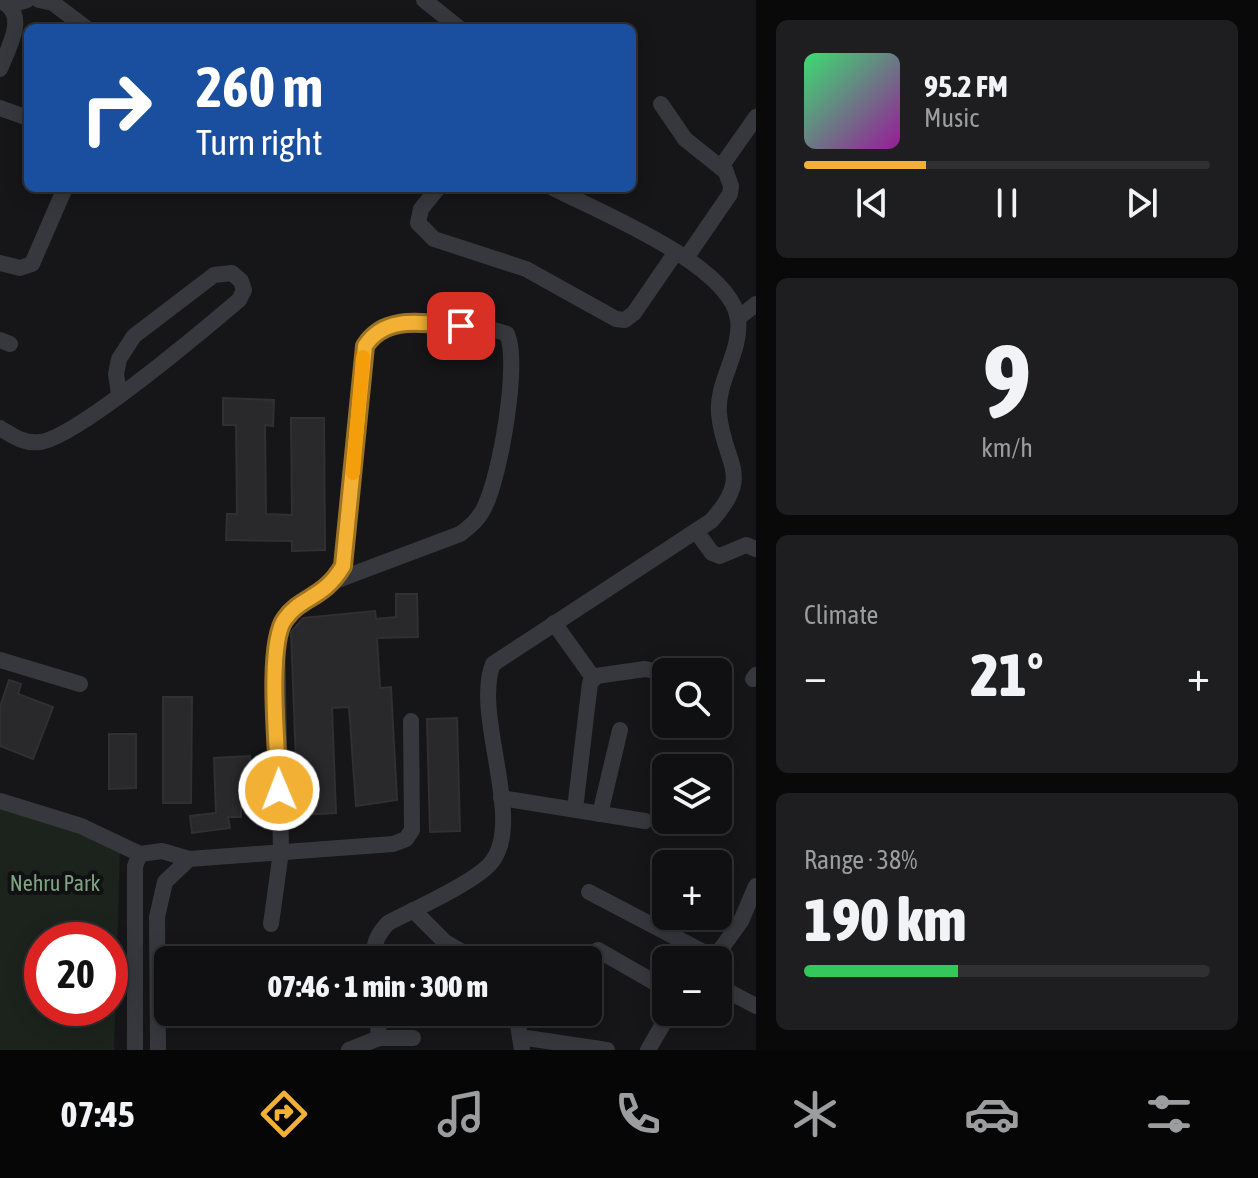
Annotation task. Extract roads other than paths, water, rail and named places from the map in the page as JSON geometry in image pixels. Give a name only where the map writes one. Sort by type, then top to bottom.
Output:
[{"type":"street","points":[[39,0],[53,3],[81,24]]},
{"type":"street","points":[[424,0],[454,24]]},
{"type":"street","points":[[0,69],[16,26],[12,2]]},
{"type":"street","points":[[661,104],[685,139],[725,171]]},
{"type":"street","points":[[0,108],[24,117]]},
{"type":"street","points":[[435,192],[421,209],[418,223],[434,239],[526,269],[616,319],[625,320],[634,313],[730,194],[731,186],[725,171],[727,154],[756,117]]},
{"type":"street","points":[[0,263],[20,268],[32,264],[63,192]]},
{"type":"street","points":[[373,946],[379,933],[491,864],[500,844],[501,798],[488,677],[502,656],[711,521],[733,491],[733,467],[719,407],[735,345],[738,318],[721,284],[681,255],[561,192]]},
{"type":"street","points":[[0,428],[19,439],[44,442],[119,394],[239,300],[244,290],[241,281],[232,273],[214,275],[134,336],[119,359],[116,374],[119,394]]},
{"type":"street","points":[[738,318],[756,304]]},
{"type":"street","points":[[271,924],[281,852],[277,635],[292,609],[321,594],[335,581],[343,566],[365,346],[373,334],[385,325],[402,323],[491,328],[507,334],[514,348],[509,395],[495,479],[476,522],[460,534],[335,581]]},
{"type":"street","points":[[696,531],[712,553],[720,556],[739,546],[756,549]]},
{"type":"street","points":[[554,623],[594,679]]},
{"type":"street","points":[[0,660],[80,684]]},
{"type":"street","points":[[594,679],[624,671],[652,672]]},
{"type":"street","points":[[575,809],[588,692],[594,679]]},
{"type":"street","points":[[0,801],[81,826],[140,854],[162,851],[189,859],[393,844],[406,839],[412,830],[411,721]]},
{"type":"street","points":[[600,814],[620,730]]},
{"type":"street","points":[[501,798],[645,821]]},
{"type":"street","points":[[135,1050],[135,866],[140,854]]},
{"type":"street","points":[[158,1050],[157,917],[165,882],[189,859]]},
{"type":"street","points":[[723,946],[753,904],[756,886]]},
{"type":"street","points":[[589,892],[690,946]]},
{"type":"street","points":[[413,910],[452,946]]},
{"type":"street","points":[[602,952],[652,981]]},
{"type":"street","points":[[732,993],[756,1006]]},
{"type":"street","points":[[648,1050],[662,1026]]},
{"type":"street","points":[[349,1050],[413,1038]]},
{"type":"street","points":[[521,1044],[607,1050]]},
{"type":"park label","name":"Nehru Park","points":[[55,883]]}]
